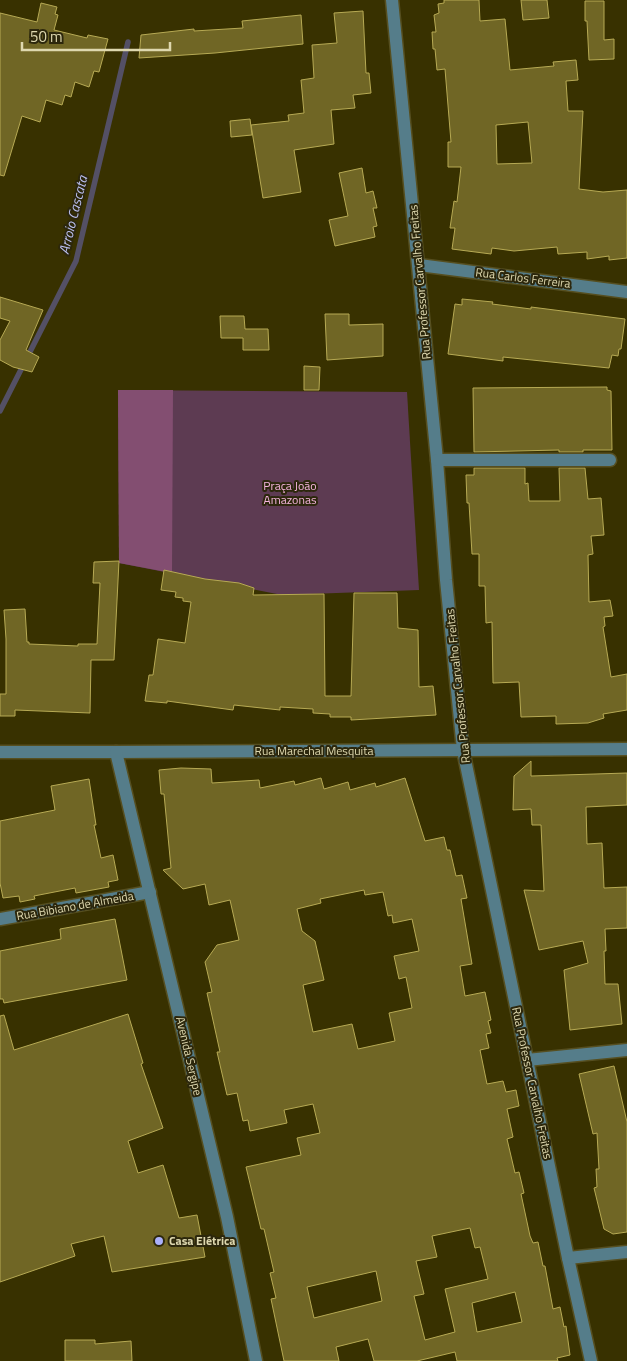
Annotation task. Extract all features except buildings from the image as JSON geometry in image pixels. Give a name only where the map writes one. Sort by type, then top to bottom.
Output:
[{"type":"street","name":"Rua Professor Carvalho Freitas","points":[[392,0],[419,265],[446,580],[463,750],[591,1361]]},
{"type":"street","name":"Rua Carlos Ferreira","points":[[419,265],[627,292]]},
{"type":"street","points":[[437,460],[610,460]]},
{"type":"street","name":"Rua Marechal Mesquita","points":[[0,752],[627,749]]},
{"type":"street","name":"Avenida Sergipe","points":[[116,752],[227,1217],[256,1361]]},
{"type":"street","name":"Rua Bibiano de Almeida","points":[[0,919],[150,892]]},
{"type":"street","points":[[527,1060],[627,1050]]},
{"type":"street","points":[[568,1258],[627,1252]]},
{"type":"green space","name":"Praça João Amazonas","points":[[118,390],[407,392],[419,590],[282,595],[119,563]]},
{"type":"shaded area","points":[[118,390],[173,390],[172,573],[119,563]]},
{"type":"waterway","name":"Arroio Cascata","points":[[0,411],[76,261],[128,42]]},
{"type":"place","name":"Casa Elétrica","points":[[159,1241]]}]
